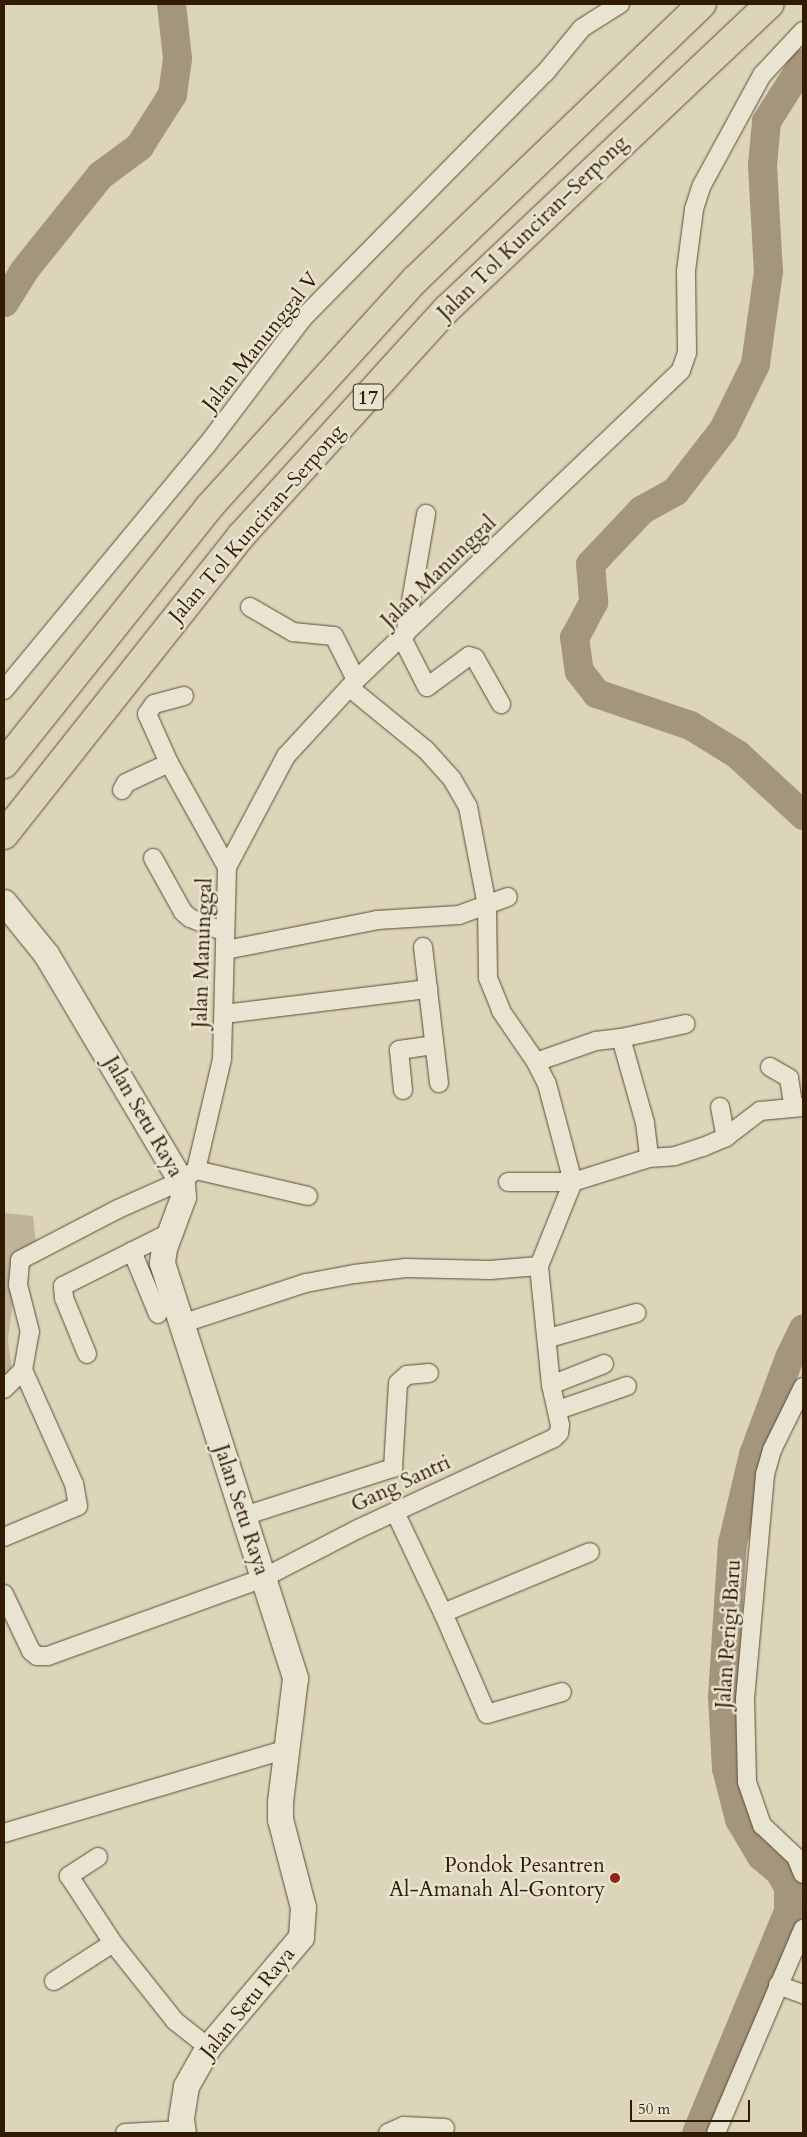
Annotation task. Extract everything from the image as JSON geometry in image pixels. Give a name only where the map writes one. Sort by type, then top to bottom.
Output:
[{"type":"highway","name":"Jalan Tol Kunciran–Serpong","points":[[4,764],[209,507],[415,280],[702,4]]},
{"type":"highway","name":"Jalan Tol Kunciran–Serpong","points":[[6,832],[241,536],[447,310],[770,4]]},
{"type":"street","name":"Jalan Manunggal V","points":[[4,690],[207,445],[304,318],[545,73],[582,28],[620,4]]},
{"type":"street","name":"Jalan Manunggal","points":[[188,1175],[222,1059],[228,867],[286,756],[353,684],[680,370],[686,353],[686,271],[694,209],[702,185],[762,75],[803,32]]},
{"type":"street","points":[[426,514],[403,637],[427,687],[469,656],[475,658],[502,704]]},
{"type":"street","points":[[250,607],[293,632],[334,636],[353,684],[426,750],[452,779],[468,806],[487,906],[488,978],[501,1011],[536,1062],[547,1084],[573,1182],[539,1266],[548,1338],[551,1385],[558,1410],[627,1386]]},
{"type":"street","points":[[184,696],[154,704],[147,710],[169,763],[228,867]]},
{"type":"street","points":[[122,790],[126,784],[169,763]]},
{"type":"street","points":[[153,858],[183,912],[190,918],[225,932]]},
{"type":"street","points":[[226,950],[377,920],[459,915],[508,897]]},
{"type":"street","name":"Jalan Setu Raya","points":[[4,902],[46,954],[188,1175],[169,1233],[162,1263],[295,1678],[280,1819],[304,1915],[295,1946],[208,2047],[186,2086],[182,2132]]},
{"type":"street","points":[[423,947],[439,1083]]},
{"type":"street","points":[[224,1014],[428,989]]},
{"type":"street","points":[[536,1062],[596,1041],[621,1038],[685,1024]]},
{"type":"street","points":[[621,1038],[645,1123],[649,1158]]},
{"type":"street","points":[[402,1090],[399,1050],[434,1045]]},
{"type":"street","points":[[508,1182],[573,1182],[649,1158],[675,1156],[726,1137],[760,1111],[799,1107],[789,1078],[770,1067]]},
{"type":"street","points":[[720,1107],[726,1137]]},
{"type":"street","points":[[4,1537],[78,1506],[74,1484],[23,1370],[30,1332],[18,1285],[20,1260],[188,1175],[308,1196]]},
{"type":"street","points":[[87,1354],[64,1298],[63,1286],[169,1233]]},
{"type":"street","points":[[132,1250],[158,1314]]},
{"type":"street","points":[[181,1324],[298,1286],[354,1274],[413,1268],[490,1270],[539,1266]]},
{"type":"street","points":[[548,1338],[636,1313]]},
{"type":"street","points":[[551,1385],[604,1364]]},
{"type":"street","points":[[4,1389],[23,1370]]},
{"type":"street","points":[[244,1516],[393,1468],[398,1383],[407,1375],[429,1373]]},
{"type":"street","name":"Jalan Perigi Baru","points":[[803,1388],[772,1450],[765,1475],[745,1699],[748,1782],[762,1825],[796,1857],[803,1874]]},
{"type":"street","name":"Gang Santri","points":[[4,1594],[31,1651],[42,1657],[263,1578],[559,1433],[558,1410]]},
{"type":"street","points":[[395,1512],[443,1613],[487,1714],[562,1692]]},
{"type":"street","points":[[443,1613],[590,1552]]},
{"type":"street","points":[[4,1833],[286,1750]]},
{"type":"street","points":[[98,1857],[69,1876],[113,1943],[175,2021],[208,2047]]},
{"type":"street","points":[[716,2133],[803,1930]]},
{"type":"street","points":[[54,1981],[113,1943]]},
{"type":"street","points":[[778,1985],[803,1994]]},
{"type":"street","points":[[388,2133],[404,2126],[445,2128]]},
{"type":"street","points":[[124,2133],[182,2132]]},
{"type":"shaded area","points":[[4,1213],[33,1216],[37,1250],[18,1264],[8,1339],[12,1373],[4,1384]]},
{"type":"waterway","points":[[4,302],[23,271],[100,175],[139,146],[172,94],[177,58],[171,4]]},
{"type":"waterway","points":[[803,63],[766,121],[762,165],[768,271],[755,364],[723,429],[675,491],[641,510],[590,564],[593,602],[574,637],[579,671],[596,693],[690,725],[737,754],[803,815]]},
{"type":"waterway","points":[[696,2133],[788,1911],[788,1887],[779,1871],[761,1856],[739,1819],[726,1768],[722,1696],[732,1543],[753,1454],[789,1357],[803,1328]]},
{"type":"place","name":"Pondok Pesantren Al-Amanah Al-Gontory","points":[[615,1878]]}]
